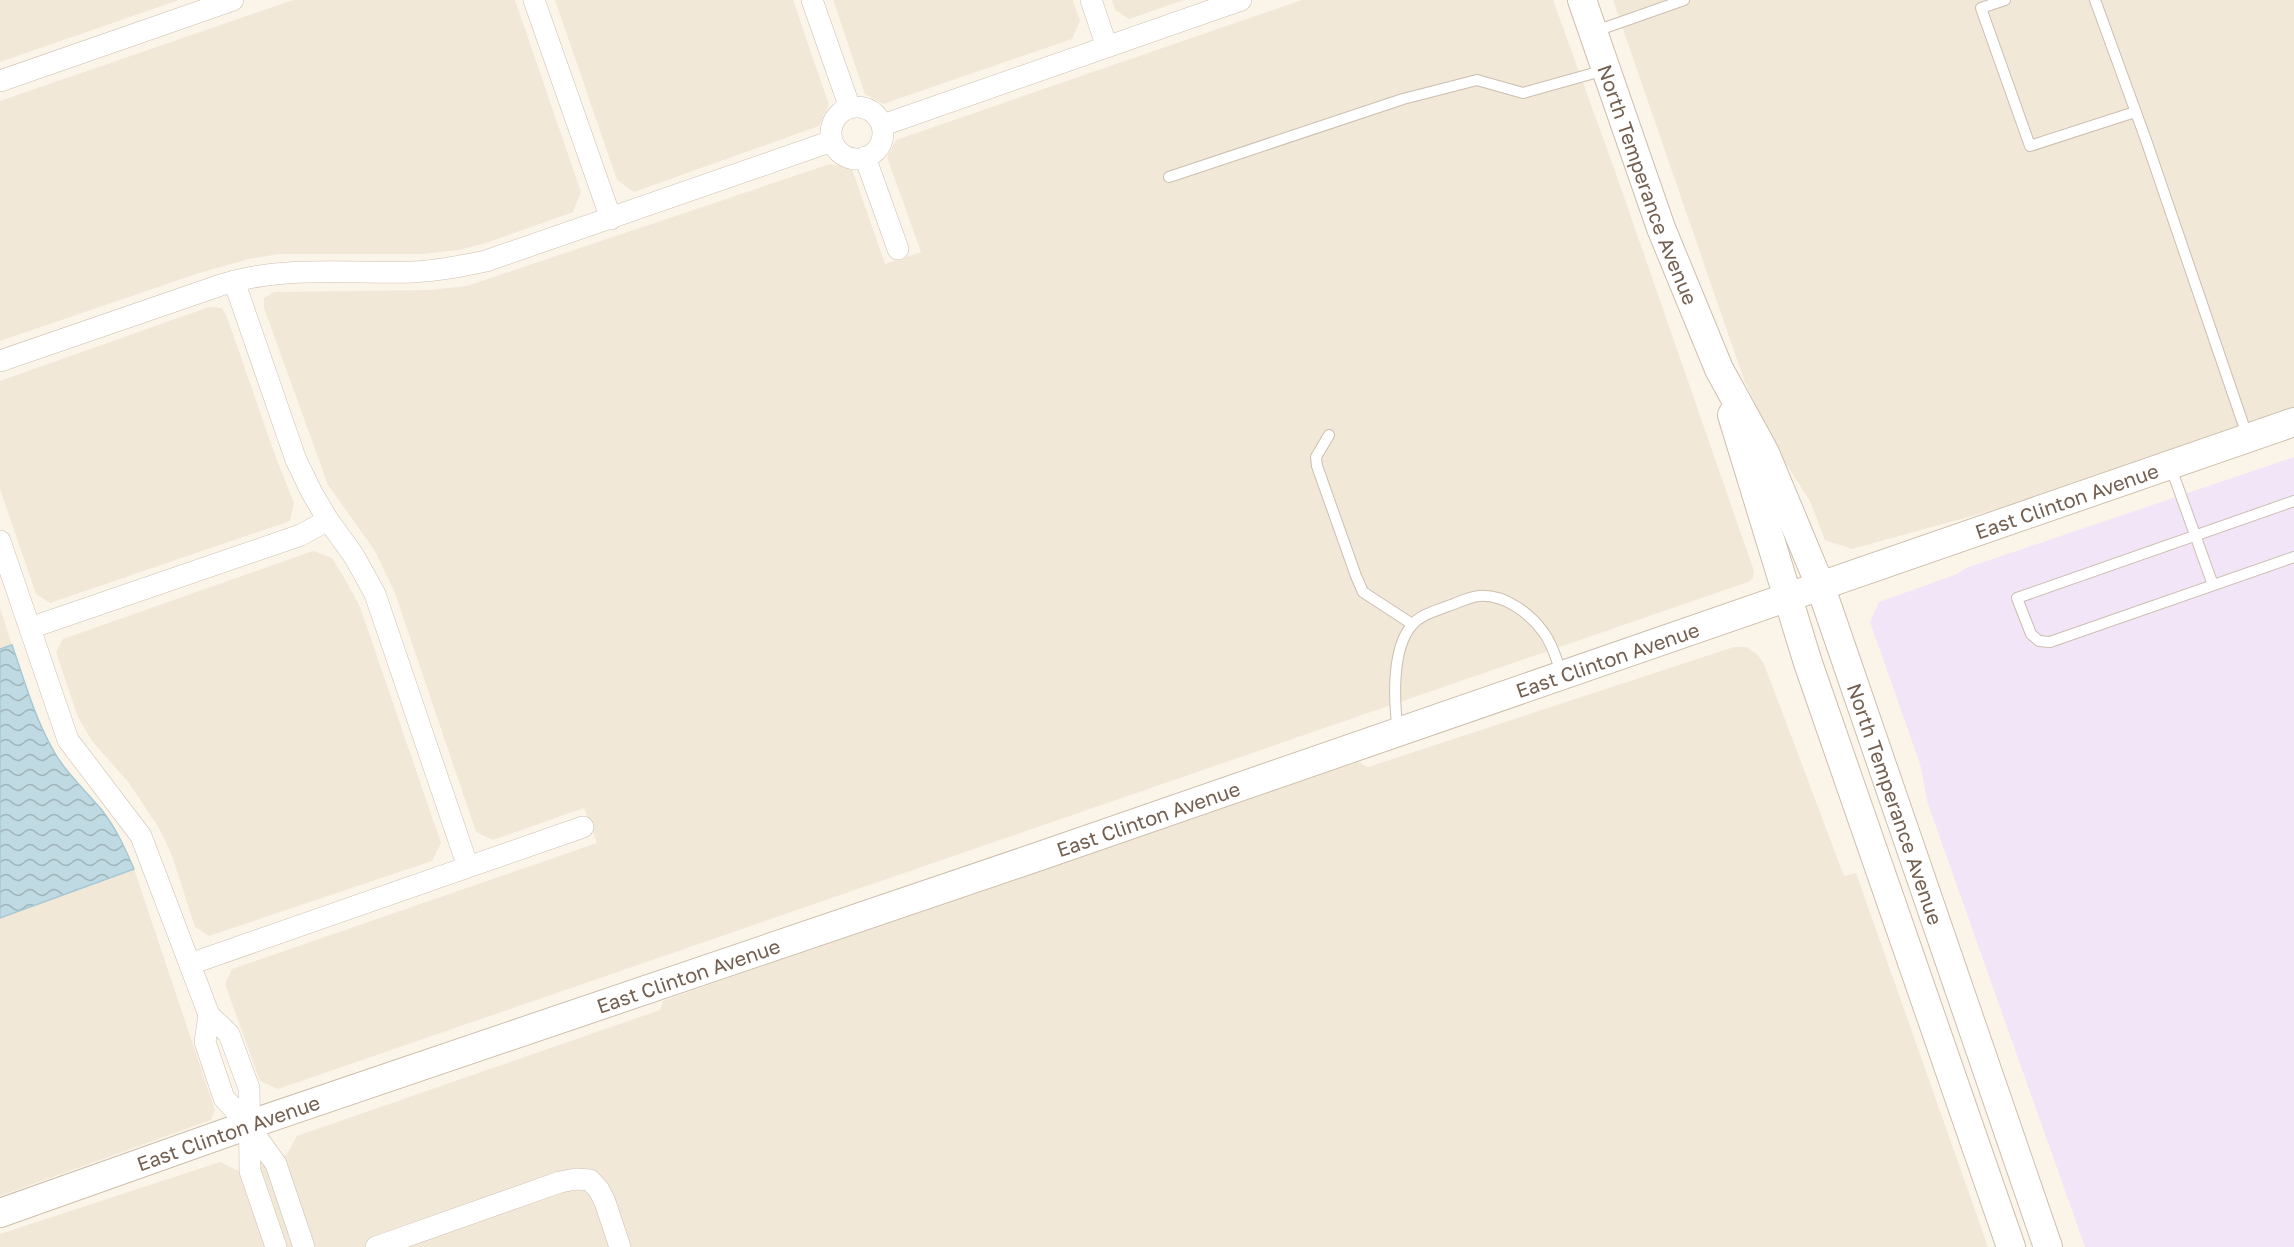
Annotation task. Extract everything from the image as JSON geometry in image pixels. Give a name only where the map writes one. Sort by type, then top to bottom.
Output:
[{"type":"street","points":[[0,81],[234,0]]},
{"type":"street","points":[[534,0],[611,219]]},
{"type":"street","points":[[812,0],[850,108]]},
{"type":"street","points":[[1091,0],[1107,46]]},
{"type":"street","points":[[883,125],[1241,0]]},
{"type":"street","name":"North Temperance Avenue","points":[[1582,0],[1661,228],[1719,369],[1766,453],[1820,585],[2049,1247]]},
{"type":"street","points":[[850,108],[866,108],[873,112],[883,125],[882,141],[873,154],[866,157],[858,159],[842,154],[832,141],[831,133],[836,117],[850,108]]},
{"type":"street","points":[[0,361],[234,281],[258,275],[416,272],[454,268],[486,261],[832,141]]},
{"type":"street","points":[[866,157],[898,249]]},
{"type":"street","points":[[234,281],[296,460],[312,493],[354,556],[375,594],[468,867]]},
{"type":"street","name":"North Temperance Avenue","points":[[1719,369],[1744,460],[1812,674],[2011,1247]]},
{"type":"street","name":"East Clinton Avenue","points":[[0,1213],[248,1125],[1398,732],[2294,422]]},
{"type":"street","points":[[30,628],[301,535],[328,520]]},
{"type":"street","points":[[0,541],[68,740],[141,836],[209,1015],[205,1042],[224,1098],[248,1125],[276,1164],[304,1247]]},
{"type":"street","points":[[189,964],[583,827]]},
{"type":"street","points":[[248,1125],[250,1172],[276,1247]]},
{"type":"street","points":[[376,1247],[560,1182],[576,1179],[590,1180],[599,1190],[620,1247]]},
{"type":"lane","points":[[1593,32],[1684,0]]},
{"type":"lane","points":[[2005,0],[1981,8],[2030,146],[2135,112]]},
{"type":"lane","points":[[2095,0],[2248,438]]},
{"type":"lane","points":[[1169,177],[1403,99],[1477,80],[1523,93],[1606,70]]},
{"type":"lane","points":[[1329,435],[1316,457],[1317,466],[1363,592],[1412,624]]},
{"type":"lane","points":[[2170,465],[2213,585]]},
{"type":"lane","points":[[2294,501],[2017,598],[2031,634],[2039,641],[2050,642],[2294,557]]},
{"type":"lane","points":[[1398,732],[1394,702],[1395,681],[1403,642],[1412,624],[1421,617],[1472,598],[1495,597],[1519,608],[1545,633],[1562,675]]},
{"type":"shaded area","points":[[0,0],[179,0],[0,62]]},
{"type":"shaded area","points":[[293,0],[515,0],[581,192],[573,212],[486,243],[458,250],[423,254],[279,254],[249,259],[199,273],[0,341],[0,101]]},
{"type":"shaded area","points":[[555,0],[793,0],[829,105],[819,126],[634,192],[617,180]]},
{"type":"shaded area","points":[[833,0],[1073,0],[1080,21],[1072,39],[883,104],[865,94]]},
{"type":"shaded area","points":[[1112,0],[1184,0],[1129,19],[1115,10]]},
{"type":"shaded area","points":[[1302,0],[1553,0],[1754,571],[1753,578],[1748,582],[278,1089],[260,1081],[225,984],[232,969],[597,843],[584,808],[493,840],[476,832],[395,593],[375,551],[328,485],[264,308],[264,298],[274,292],[430,290],[467,286],[830,164],[852,169],[885,264],[921,252],[887,157],[896,140]]},
{"type":"shaded area","points":[[1613,0],[2294,0],[2294,407],[1990,511],[1852,549],[1825,540],[1810,501],[1780,455],[1744,380]]},
{"type":"shaded area","points":[[209,307],[222,308],[227,317],[294,503],[290,521],[50,603],[36,594],[0,489],[0,381]]},
{"type":"shaded area","points":[[2294,457],[2294,1247],[2085,1247],[1928,804],[1920,764],[1870,622],[1879,602],[1957,574],[1966,568]]},
{"type":"shaded area","points":[[313,551],[332,558],[360,607],[441,843],[432,861],[209,936],[195,927],[172,856],[159,828],[129,783],[92,741],[78,717],[56,652],[63,639]]},
{"type":"shaded area","points":[[0,608],[12,645],[0,649]]},
{"type":"shaded area","points":[[1734,647],[1746,647],[1757,654],[1764,664],[1844,876],[1856,873],[1988,1247],[0,1247],[0,1234],[220,1162],[239,1171],[286,1155],[297,1136],[660,1010],[663,1001],[1034,871],[1358,762],[1368,767]]},
{"type":"shaded area","points":[[134,869],[215,1110],[211,1120],[0,1196],[0,918]]},
{"type":"water","points":[[12,645],[35,710],[52,748],[68,772],[106,816],[120,838],[134,869],[0,918],[0,649]]}]
